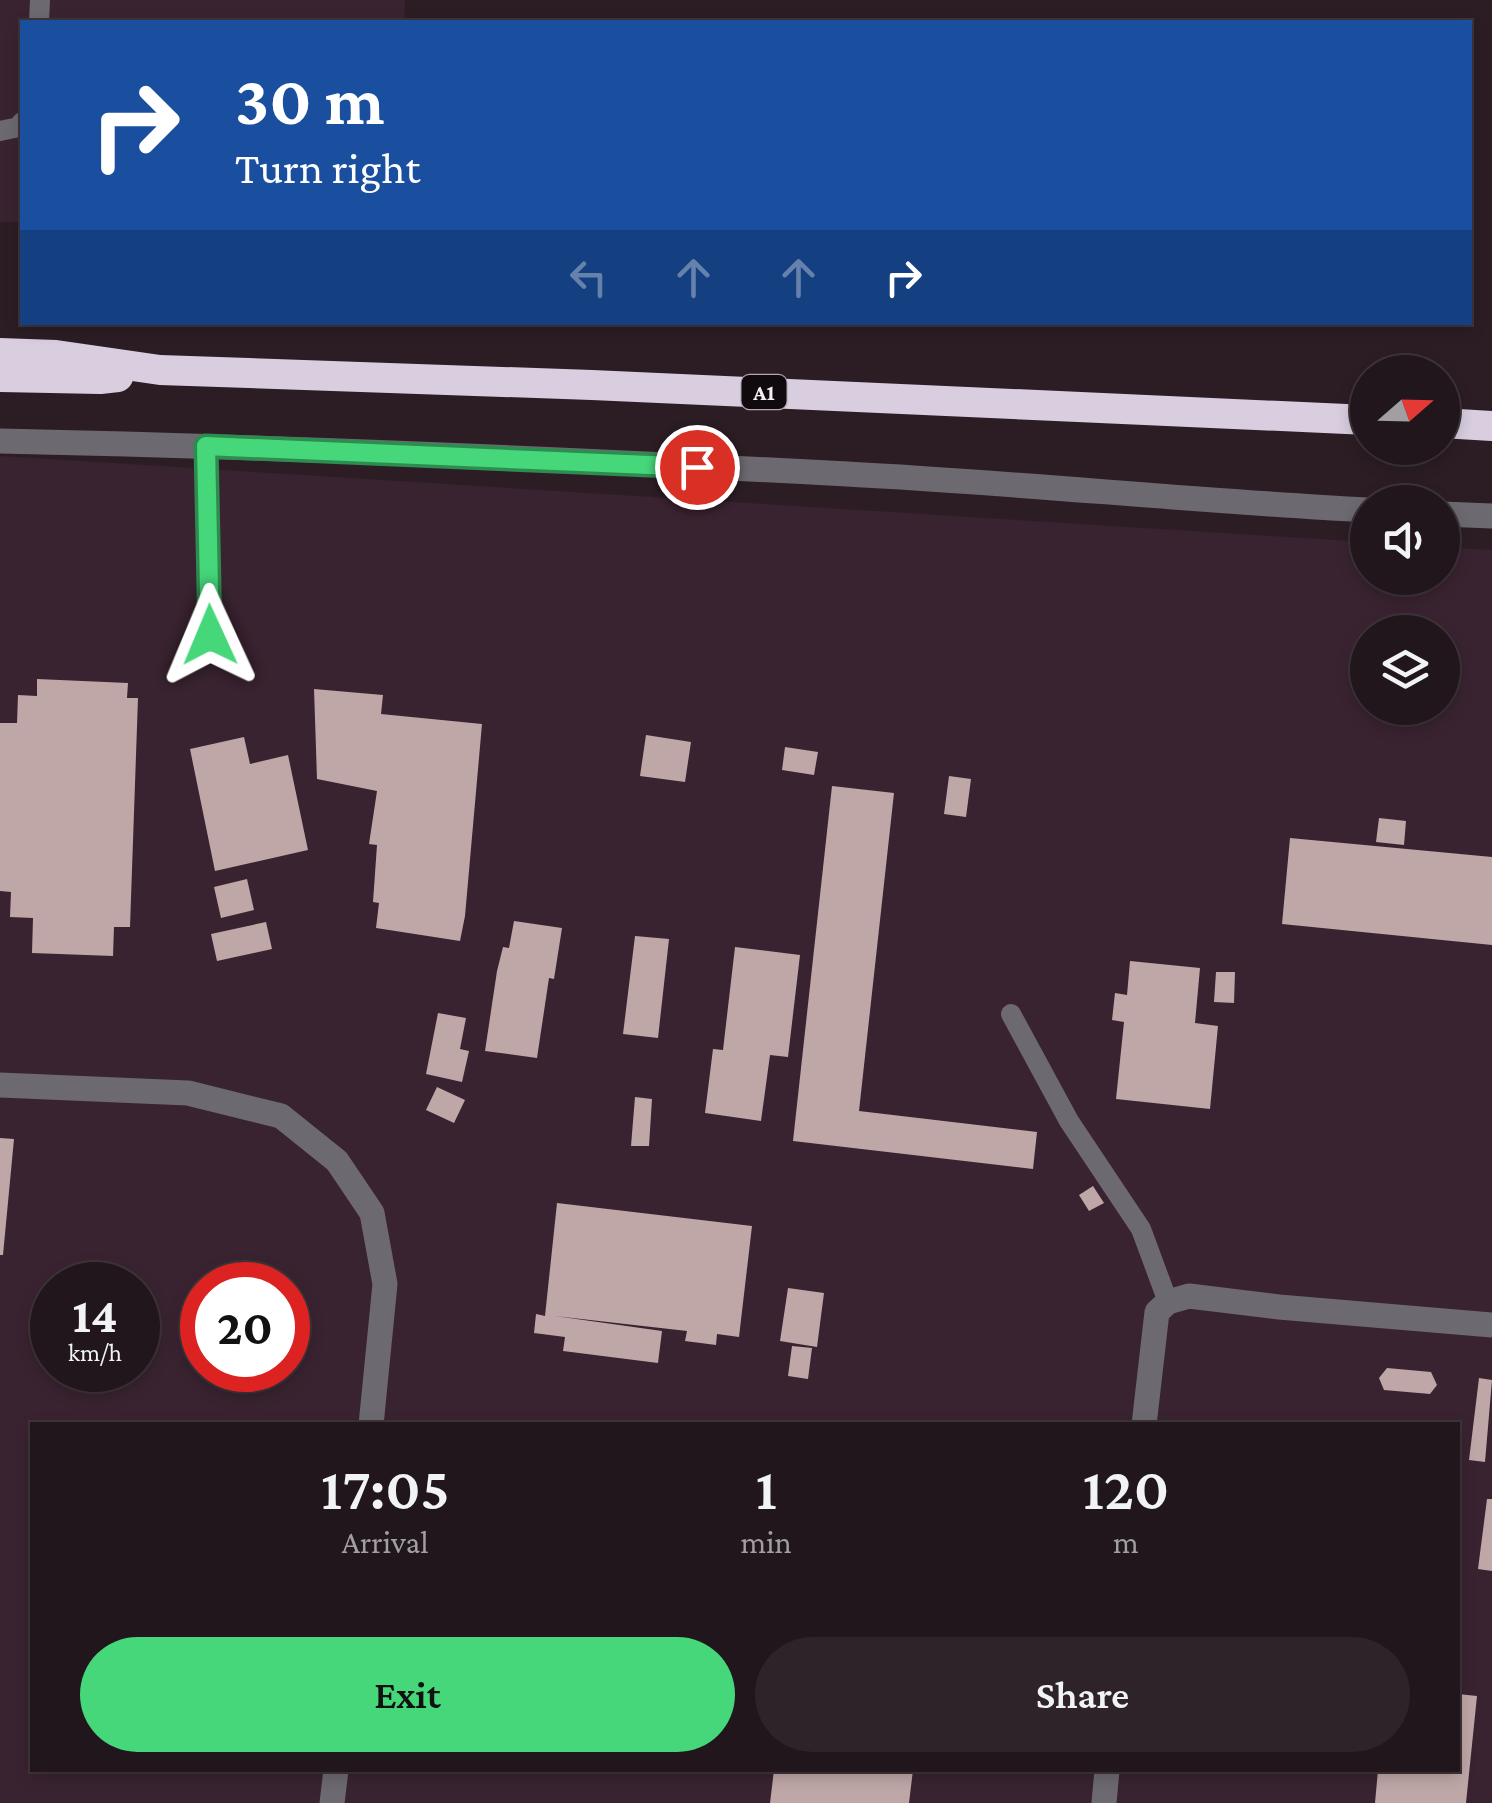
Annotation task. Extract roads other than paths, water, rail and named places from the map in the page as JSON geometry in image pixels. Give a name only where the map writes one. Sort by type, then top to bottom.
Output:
[{"type":"highway","name":"A1","points":[[0,353],[56,355],[160,370],[592,384],[1350,419]]},
{"type":"highway","name":"A1","points":[[0,377],[100,379],[160,370]]},
{"type":"highway","points":[[1460,425],[1492,426]]},
{"type":"street","points":[[0,440],[849,474],[1350,509]]},
{"type":"street","points":[[1460,515],[1492,516]]},
{"type":"street","points":[[0,1085],[188,1094],[281,1116],[337,1162],[372,1213],[385,1284],[371,1422]]},
{"type":"street","points":[[1144,1422],[1156,1312],[1168,1302],[1188,1296],[1492,1326]]},
{"type":"street","points":[[332,1803],[336,1772]]},
{"type":"street","points":[[1104,1803],[1107,1772]]},
{"type":"lane","points":[[206,446],[210,635]]},
{"type":"lane","points":[[1011,1014],[1069,1121],[1142,1228],[1168,1302]]}]
